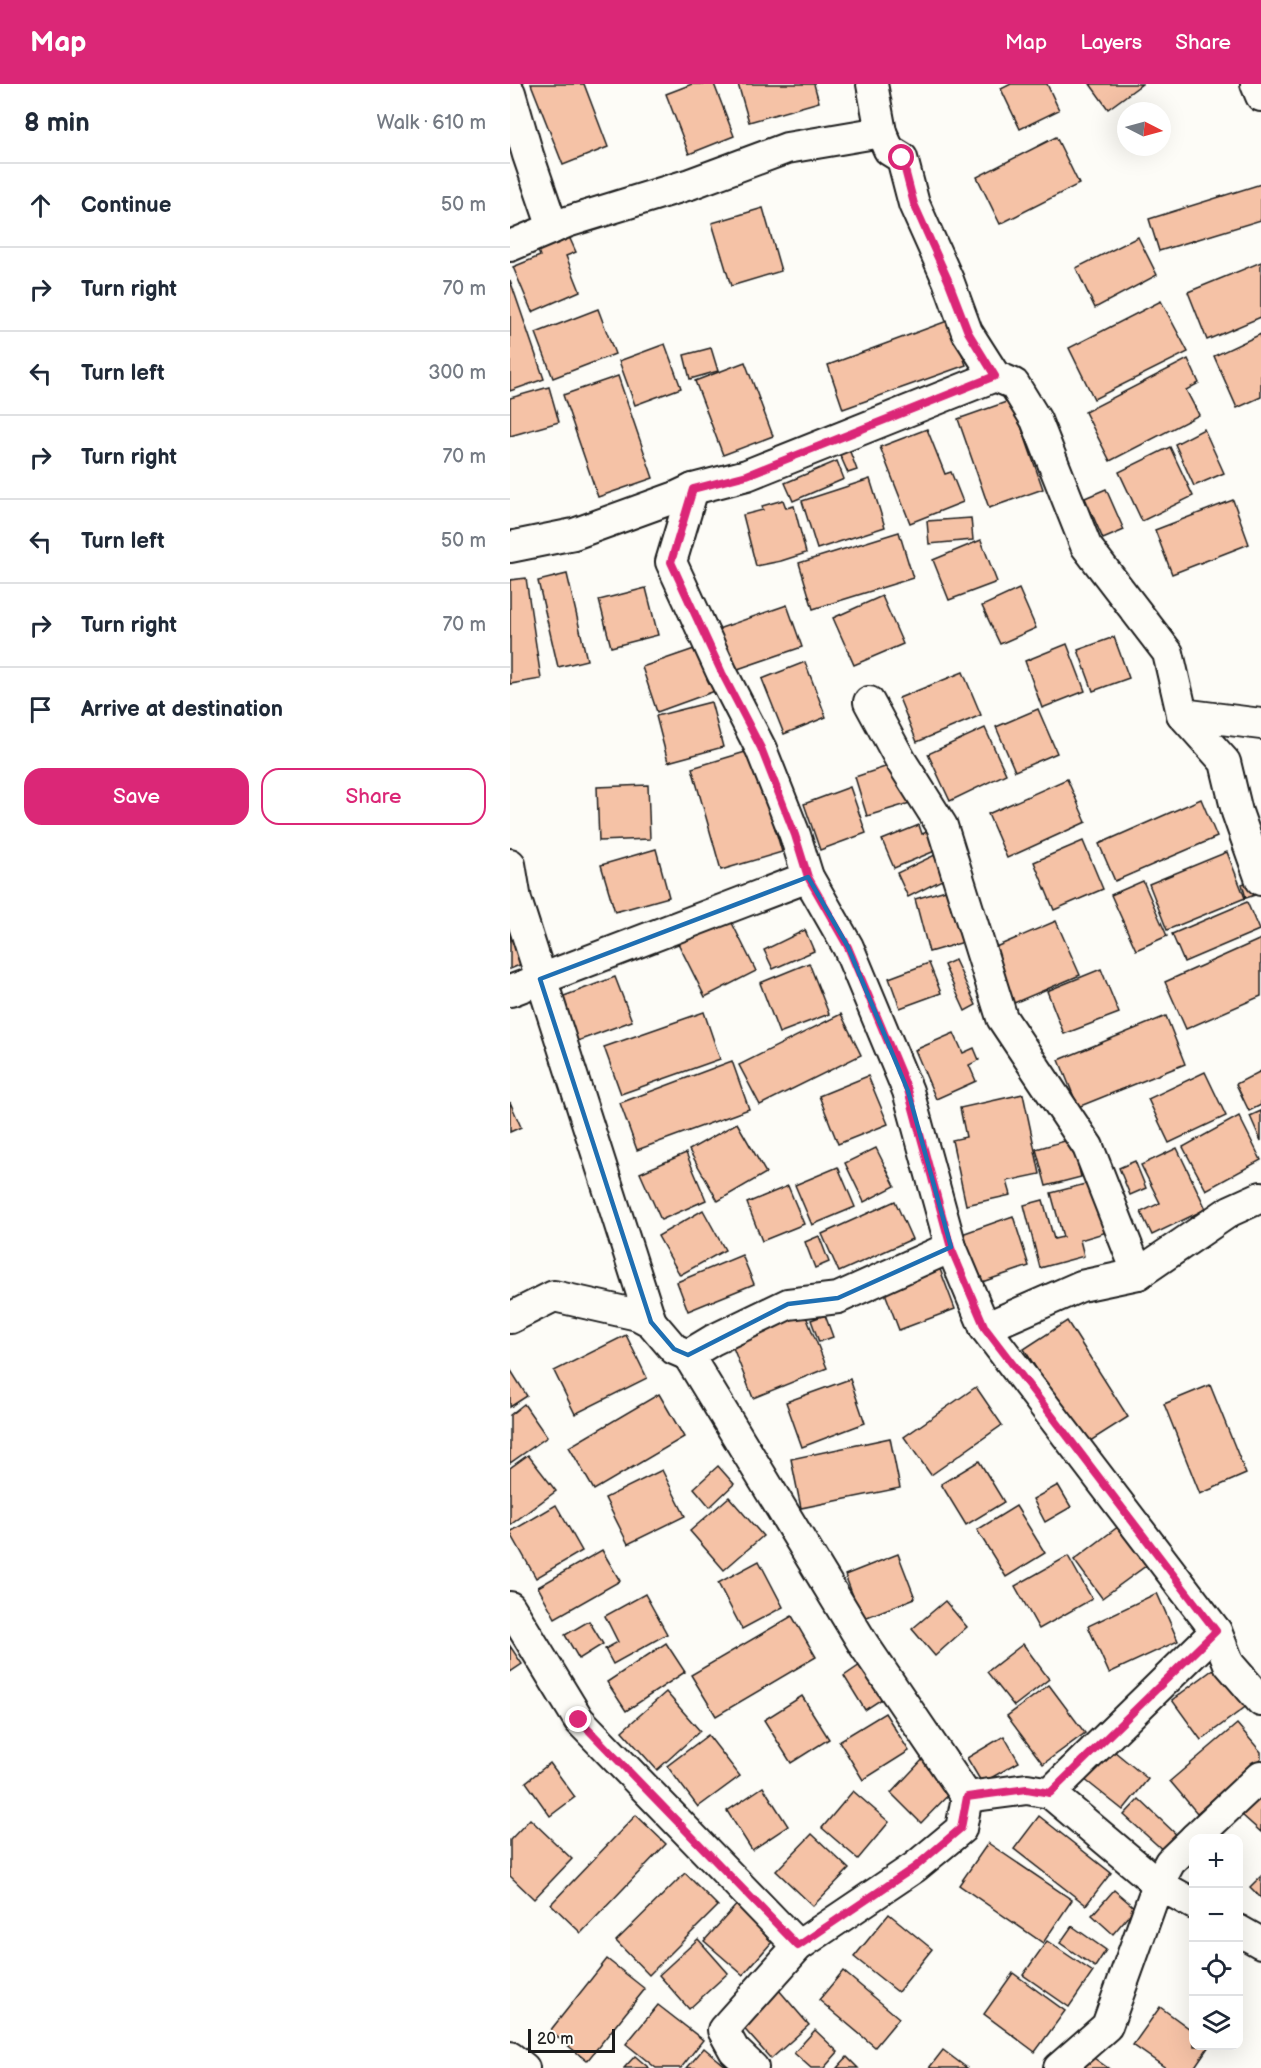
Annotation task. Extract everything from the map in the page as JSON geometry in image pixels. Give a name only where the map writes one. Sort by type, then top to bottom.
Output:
[{"type":"street","points":[[872,84],[881,132],[889,150],[902,158],[914,204],[968,332],[995,376],[1014,384],[1036,420],[1086,546],[1168,653],[1182,714],[1225,762],[1237,812],[1261,880]]},
{"type":"street","points":[[1256,84],[1261,96]]},
{"type":"street","points":[[510,93],[552,228]]},
{"type":"street","points":[[510,246],[552,228],[690,184],[787,148],[881,132]]},
{"type":"street","points":[[510,547],[574,534],[693,489],[747,475],[995,376]]},
{"type":"street","points":[[693,489],[671,562],[722,673],[761,748],[795,835],[808,877],[848,947],[908,1090],[951,1248],[985,1328],[1216,1631],[1229,1664],[1261,1701]]},
{"type":"street","points":[[869,702],[901,761],[942,826],[1002,1018],[1088,1147],[1138,1274]]},
{"type":"street","points":[[1182,714],[1261,724]]},
{"type":"street","points":[[510,864],[516,900],[540,979],[651,1322]]},
{"type":"street","points":[[510,992],[808,877]]},
{"type":"street","points":[[985,1328],[1081,1286],[1138,1274],[1230,1210],[1261,1197]]},
{"type":"street","points":[[688,1355],[712,1340],[788,1304],[838,1298],[951,1248]]},
{"type":"street","points":[[510,1318],[554,1296],[638,1315],[651,1322],[674,1349],[688,1355],[864,1645],[967,1797],[961,1828],[915,1867],[798,1946],[723,2031],[734,2050],[753,2068]]},
{"type":"street","points":[[510,1607],[579,1720],[798,1946]]},
{"type":"street","points":[[1050,1793],[1216,1631]]},
{"type":"street","points":[[1199,1834],[1261,1776]]},
{"type":"street","points":[[967,1797],[1027,1789],[1050,1793],[1158,1884],[1189,1901]]},
{"type":"street","points":[[1059,2068],[1107,2026],[1158,1884],[1170,1862],[1189,1844]]},
{"type":"street","points":[[1243,1932],[1261,1943]]},
{"type":"street","points":[[510,2057],[524,2068]]},
{"type":"highlighted area","points":[[808,877],[848,947],[908,1091],[951,1247],[838,1298],[788,1304],[688,1355],[674,1349],[651,1322],[540,979]]},
{"type":"building","points":[[531,84],[584,84],[608,147],[563,165]]},
{"type":"building","points":[[692,84],[714,84],[734,136],[689,154],[666,94]]},
{"type":"building","points":[[738,84],[814,84],[819,102],[749,122]]},
{"type":"building","points":[[1011,84],[1047,84],[1059,110],[1020,129],[1001,89]]},
{"type":"building","points":[[1090,84],[1142,84],[1117,102],[1108,109]]},
{"type":"building","points":[[1056,137],[1079,184],[1000,224],[977,177]]},
{"type":"building","points":[[1261,184],[1261,220],[1159,251],[1149,219]]},
{"type":"building","points":[[763,208],[781,271],[731,286],[712,223]]},
{"type":"building","points":[[566,230],[576,252],[566,256],[580,291],[532,312],[513,267],[540,256],[535,243]]},
{"type":"building","points":[[1138,237],[1157,275],[1095,308],[1076,268]]},
{"type":"building","points":[[1261,262],[1261,317],[1207,340],[1188,292]]},
{"type":"building","points":[[510,280],[544,379],[510,391]]},
{"type":"building","points":[[1161,301],[1188,352],[1094,399],[1069,348]]},
{"type":"building","points":[[598,309],[615,354],[553,378],[536,333]]},
{"type":"building","points":[[950,320],[966,365],[843,409],[828,365]]},
{"type":"building","points":[[1261,334],[1261,397],[1237,408],[1214,356]]},
{"type":"building","points":[[665,344],[681,388],[635,405],[619,361]]},
{"type":"building","points":[[711,348],[718,371],[690,379],[684,355]]},
{"type":"building","points":[[1188,359],[1199,383],[1186,390],[1199,415],[1110,461],[1085,412]]},
{"type":"building","points":[[745,362],[773,436],[723,455],[695,381]]},
{"type":"building","points":[[618,376],[653,478],[598,497],[563,395]]},
{"type":"building","points":[[549,387],[559,422],[510,436],[510,398]]},
{"type":"building","points":[[1012,400],[1043,489],[989,508],[958,419]]},
{"type":"building","points":[[927,429],[945,474],[951,472],[963,502],[910,523],[880,447]]},
{"type":"building","points":[[1204,429],[1224,473],[1194,486],[1175,444]]},
{"type":"building","points":[[847,444],[857,470],[848,473],[837,448]]},
{"type":"building","points":[[1170,447],[1193,496],[1142,521],[1119,472]]},
{"type":"building","points":[[837,461],[844,479],[793,501],[785,483]]},
{"type":"building","points":[[870,479],[885,527],[817,549],[802,501]]},
{"type":"building","points":[[1106,489],[1124,530],[1103,539],[1085,498]]},
{"type":"building","points":[[783,500],[786,508],[794,506],[806,553],[756,566],[743,515],[763,510],[762,506]]},
{"type":"building","points":[[1233,500],[1249,544],[1172,574],[1155,530]]},
{"type":"building","points":[[971,518],[973,540],[929,544],[927,521]]},
{"type":"building","points":[[899,532],[913,578],[813,609],[799,563]]},
{"type":"building","points":[[981,540],[997,582],[949,600],[933,560]]},
{"type":"building","points":[[567,574],[587,660],[558,667],[538,581]]},
{"type":"building","points":[[526,578],[541,679],[510,684],[510,580]]},
{"type":"building","points":[[646,588],[658,635],[611,647],[599,600]]},
{"type":"building","points":[[1019,589],[1036,628],[1000,644],[982,606]]},
{"type":"building","points":[[882,596],[903,644],[854,665],[833,618]]},
{"type":"building","points":[[787,605],[802,647],[732,671],[718,629]]},
{"type":"building","points":[[1114,637],[1129,678],[1093,691],[1078,650]]},
{"type":"building","points":[[1067,644],[1085,691],[1042,708],[1025,661]]},
{"type":"building","points":[[700,647],[715,691],[657,712],[642,667]]},
{"type":"building","points":[[805,662],[826,717],[784,734],[762,679]]},
{"type":"building","points":[[963,672],[981,715],[917,742],[899,698]]},
{"type":"building","points":[[711,702],[723,747],[668,762],[656,716]]},
{"type":"building","points":[[1038,709],[1057,753],[1015,771],[996,727]]},
{"type":"building","points":[[985,728],[1006,774],[950,801],[928,754]]},
{"type":"building","points":[[752,750],[782,852],[721,870],[692,768]]},
{"type":"building","points":[[897,763],[910,803],[867,816],[855,777]]},
{"type":"building","points":[[1067,779],[1086,822],[1007,858],[988,814]]},
{"type":"building","points":[[648,785],[650,839],[599,841],[597,787]]},
{"type":"building","points":[[850,787],[866,833],[820,850],[804,804]]},
{"type":"building","points":[[1201,799],[1217,837],[1115,881],[1099,844]]},
{"type":"building","points":[[919,825],[922,834],[934,829],[942,848],[894,868],[882,840]]},
{"type":"building","points":[[1083,841],[1103,889],[1054,910],[1034,862]]},
{"type":"building","points":[[656,849],[669,897],[615,912],[601,865]]},
{"type":"building","points":[[1227,852],[1245,898],[1167,930],[1149,884]]},
{"type":"building","points":[[937,854],[948,877],[908,897],[897,873]]},
{"type":"building","points":[[1257,879],[1261,893],[1246,898],[1242,884]]},
{"type":"building","points":[[1143,881],[1167,936],[1136,950],[1111,895]]},
{"type":"building","points":[[956,887],[971,940],[929,952],[915,899]]},
{"type":"building","points":[[1247,902],[1259,930],[1184,962],[1172,934]]},
{"type":"building","points":[[729,917],[756,971],[705,997],[678,943]]},
{"type":"building","points":[[1056,921],[1080,975],[1014,1003],[991,949]]},
{"type":"building","points":[[805,930],[814,951],[773,969],[764,950]]},
{"type":"building","points":[[510,931],[522,964],[510,969]]},
{"type":"building","points":[[1261,939],[1261,996],[1186,1029],[1165,982]]},
{"type":"building","points":[[955,960],[976,1005],[965,1011],[944,965]]},
{"type":"building","points":[[809,963],[829,1014],[779,1033],[760,983]]},
{"type":"building","points":[[929,963],[941,993],[900,1008],[889,978]]},
{"type":"building","points":[[1101,969],[1119,1013],[1064,1034],[1047,991]]},
{"type":"building","points":[[615,977],[632,1021],[572,1043],[556,999]]},
{"type":"building","points":[[704,1012],[720,1059],[621,1094],[604,1047]]},
{"type":"building","points":[[841,1014],[861,1055],[760,1105],[739,1065]]},
{"type":"building","points":[[1166,1016],[1185,1064],[1078,1107],[1059,1060]]},
{"type":"building","points":[[954,1033],[963,1053],[974,1048],[979,1060],[969,1065],[976,1081],[936,1099],[915,1050]]},
{"type":"building","points":[[732,1061],[749,1109],[637,1150],[620,1103]]},
{"type":"building","points":[[1261,1071],[1261,1105],[1249,1111],[1236,1084]]},
{"type":"building","points":[[1205,1072],[1226,1116],[1169,1143],[1148,1099]]},
{"type":"building","points":[[868,1076],[888,1124],[838,1144],[819,1096]]},
{"type":"building","points":[[1023,1094],[1040,1174],[1007,1181],[1011,1195],[966,1205],[952,1140],[966,1137],[960,1108]]},
{"type":"building","points":[[510,1102],[521,1127],[510,1132]]},
{"type":"building","points":[[1261,1111],[1261,1141],[1250,1116]]},
{"type":"building","points":[[1239,1116],[1261,1160],[1206,1190],[1183,1147]]},
{"type":"building","points":[[737,1123],[766,1173],[718,1201],[689,1150]]},
{"type":"building","points":[[1072,1139],[1081,1177],[1046,1186],[1036,1149]]},
{"type":"building","points":[[876,1148],[895,1186],[864,1202],[845,1163]]},
{"type":"building","points":[[1177,1148],[1206,1209],[1152,1235],[1141,1212],[1160,1203],[1141,1165]]},
{"type":"building","points":[[686,1153],[706,1200],[661,1220],[640,1173]]},
{"type":"building","points":[[1135,1161],[1146,1188],[1130,1195],[1119,1168]]},
{"type":"building","points":[[838,1167],[855,1207],[812,1225],[795,1185]]},
{"type":"building","points":[[1093,1182],[1107,1232],[1080,1240],[1084,1256],[1040,1268],[1024,1205],[1043,1200],[1054,1239],[1063,1237],[1051,1193]]},
{"type":"building","points":[[788,1186],[804,1224],[762,1241],[747,1203]]},
{"type":"building","points":[[895,1201],[912,1239],[839,1272],[822,1234]]},
{"type":"building","points":[[703,1210],[725,1250],[680,1275],[658,1236]]},
{"type":"building","points":[[1013,1216],[1029,1266],[979,1283],[962,1234]]},
{"type":"building","points":[[819,1236],[829,1262],[815,1268],[805,1242]]},
{"type":"building","points":[[742,1255],[754,1284],[688,1311],[677,1282]]},
{"type":"building","points":[[938,1264],[955,1309],[899,1330],[882,1285]]},
{"type":"building","points":[[803,1309],[827,1368],[753,1398],[730,1340]]},
{"type":"building","points":[[825,1315],[833,1337],[819,1342],[811,1320]]},
{"type":"building","points":[[1067,1321],[1128,1417],[1084,1445],[1024,1349]]},
{"type":"building","points":[[626,1335],[647,1378],[575,1414],[554,1371]]},
{"type":"building","points":[[510,1369],[527,1396],[510,1407]]},
{"type":"building","points":[[850,1379],[865,1423],[802,1447],[786,1402]]},
{"type":"building","points":[[1210,1385],[1246,1474],[1200,1494],[1164,1404]]},
{"type":"building","points":[[976,1387],[1002,1425],[931,1475],[904,1437]]},
{"type":"building","points":[[659,1394],[684,1437],[594,1490],[569,1447]]},
{"type":"building","points":[[524,1404],[547,1437],[510,1463],[510,1415]]},
{"type":"building","points":[[890,1438],[900,1488],[801,1508],[791,1459]]},
{"type":"building","points":[[528,1455],[556,1491],[510,1525],[510,1468]]},
{"type":"building","points":[[979,1461],[1004,1502],[966,1525],[941,1484]]},
{"type":"building","points":[[718,1466],[734,1484],[710,1507],[694,1488]]},
{"type":"building","points":[[662,1470],[685,1516],[628,1544],[605,1498]]},
{"type":"building","points":[[1058,1485],[1071,1507],[1045,1522],[1033,1499]]},
{"type":"building","points":[[729,1497],[763,1536],[724,1570],[690,1531]]},
{"type":"building","points":[[556,1505],[582,1551],[536,1578],[510,1532]]},
{"type":"building","points":[[1016,1506],[1045,1553],[1006,1577],[977,1530]]},
{"type":"building","points":[[1119,1526],[1147,1565],[1102,1598],[1074,1560]]},
{"type":"building","points":[[602,1550],[620,1581],[555,1618],[538,1587]]},
{"type":"building","points":[[898,1554],[915,1598],[862,1619],[845,1575]]},
{"type":"building","points":[[1068,1556],[1092,1599],[1039,1629],[1015,1586]]},
{"type":"building","points":[[759,1561],[783,1607],[742,1629],[718,1583]]},
{"type":"building","points":[[1157,1593],[1178,1641],[1109,1673],[1088,1626]]},
{"type":"building","points":[[645,1594],[667,1634],[613,1664],[605,1649],[618,1642],[605,1616]]},
{"type":"building","points":[[945,1601],[967,1627],[935,1656],[912,1629]]},
{"type":"building","points":[[792,1616],[816,1657],[716,1716],[691,1675]]},
{"type":"building","points":[[589,1621],[603,1644],[579,1659],[565,1635]]},
{"type":"building","points":[[666,1643],[685,1672],[626,1711],[607,1682]]},
{"type":"building","points":[[1023,1644],[1049,1679],[1014,1706],[987,1672]]},
{"type":"building","points":[[510,1646],[522,1664],[510,1672]]},
{"type":"building","points":[[863,1663],[885,1697],[865,1710],[844,1676]]},
{"type":"building","points":[[1219,1665],[1248,1705],[1201,1740],[1172,1700]]},
{"type":"building","points":[[1049,1685],[1085,1733],[1043,1764],[1007,1716]]},
{"type":"building","points":[[666,1692],[700,1731],[657,1770],[622,1731]]},
{"type":"building","points":[[802,1696],[829,1739],[791,1763],[764,1720]]},
{"type":"building","points":[[885,1713],[909,1751],[863,1780],[839,1741]]},
{"type":"building","points":[[1237,1724],[1261,1752],[1261,1758],[1197,1813],[1170,1781]]},
{"type":"building","points":[[708,1735],[740,1776],[698,1807],[667,1766]]},
{"type":"building","points":[[1004,1736],[1019,1762],[982,1783],[967,1758]]},
{"type":"building","points":[[1109,1747],[1148,1779],[1123,1810],[1084,1779]]},
{"type":"building","points":[[924,1758],[955,1788],[921,1823],[891,1793]]},
{"type":"building","points":[[550,1763],[575,1797],[550,1816],[526,1782]]},
{"type":"building","points":[[763,1787],[788,1826],[752,1850],[727,1811]]},
{"type":"building","points":[[853,1791],[889,1822],[858,1859],[822,1828]]},
{"type":"building","points":[[1261,1795],[1261,1832],[1242,1815]]},
{"type":"building","points":[[1139,1799],[1180,1838],[1166,1853],[1124,1815]]},
{"type":"building","points":[[636,1815],[666,1844],[581,1933],[551,1904]]},
{"type":"building","points":[[1039,1816],[1111,1873],[1086,1905],[1014,1849]]},
{"type":"building","points":[[530,1819],[572,1859],[534,1899],[510,1876],[510,1840]]},
{"type":"building","points":[[812,1834],[849,1869],[813,1906],[776,1871]]},
{"type":"building","points":[[988,1843],[1072,1900],[1043,1943],[959,1885]]},
{"type":"building","points":[[685,1873],[718,1906],[649,1975],[616,1941]]},
{"type":"building","points":[[1261,1876],[1261,1898],[1250,1887]]},
{"type":"building","points":[[1114,1890],[1135,1908],[1113,1934],[1092,1915]]},
{"type":"building","points":[[740,1901],[778,1935],[743,1975],[704,1941]]},
{"type":"building","points":[[889,1914],[932,1949],[898,1992],[854,1957]]},
{"type":"building","points":[[1072,1926],[1106,1950],[1095,1967],[1060,1943]]},
{"type":"building","points":[[698,1939],[728,1973],[689,2009],[659,1975]]},
{"type":"building","points":[[1047,1941],[1093,1972],[1069,2007],[1023,1975]]},
{"type":"building","points":[[607,1959],[645,1989],[587,2061],[550,2031]]},
{"type":"building","points":[[843,1971],[899,2018],[875,2047],[819,2000]]},
{"type":"building","points":[[1013,1973],[1065,2011],[1035,2052],[984,2014]]},
{"type":"building","points":[[778,1989],[809,2025],[771,2059],[740,2024]]},
{"type":"building","points":[[658,2005],[703,2040],[681,2068],[656,2068],[626,2044]]},
{"type":"building","points":[[1160,2007],[1189,2028],[1189,2050],[1206,2050],[1194,2068],[1166,2068],[1133,2045]]},
{"type":"building","points":[[815,2030],[838,2052],[824,2068],[811,2068],[794,2053]]},
{"type":"building","points":[[704,2048],[728,2068],[687,2068]]},
{"type":"building","points":[[943,2050],[967,2068],[929,2068]]},
{"type":"building","points":[[635,2056],[649,2068],[624,2068]]},
{"type":"building","points":[[1091,2056],[1108,2068],[1083,2068]]},
{"type":"building","points":[[847,2057],[858,2068],[837,2068]]},
{"type":"route","points":[[579,1720],[798,1946],[915,1867],[961,1828],[967,1797],[1027,1789],[1050,1793],[1216,1631],[985,1328],[951,1248],[908,1090],[848,947],[808,877],[795,835],[761,748],[722,673],[671,562],[693,489],[747,475],[995,376],[968,332],[914,204],[902,158]]}]
